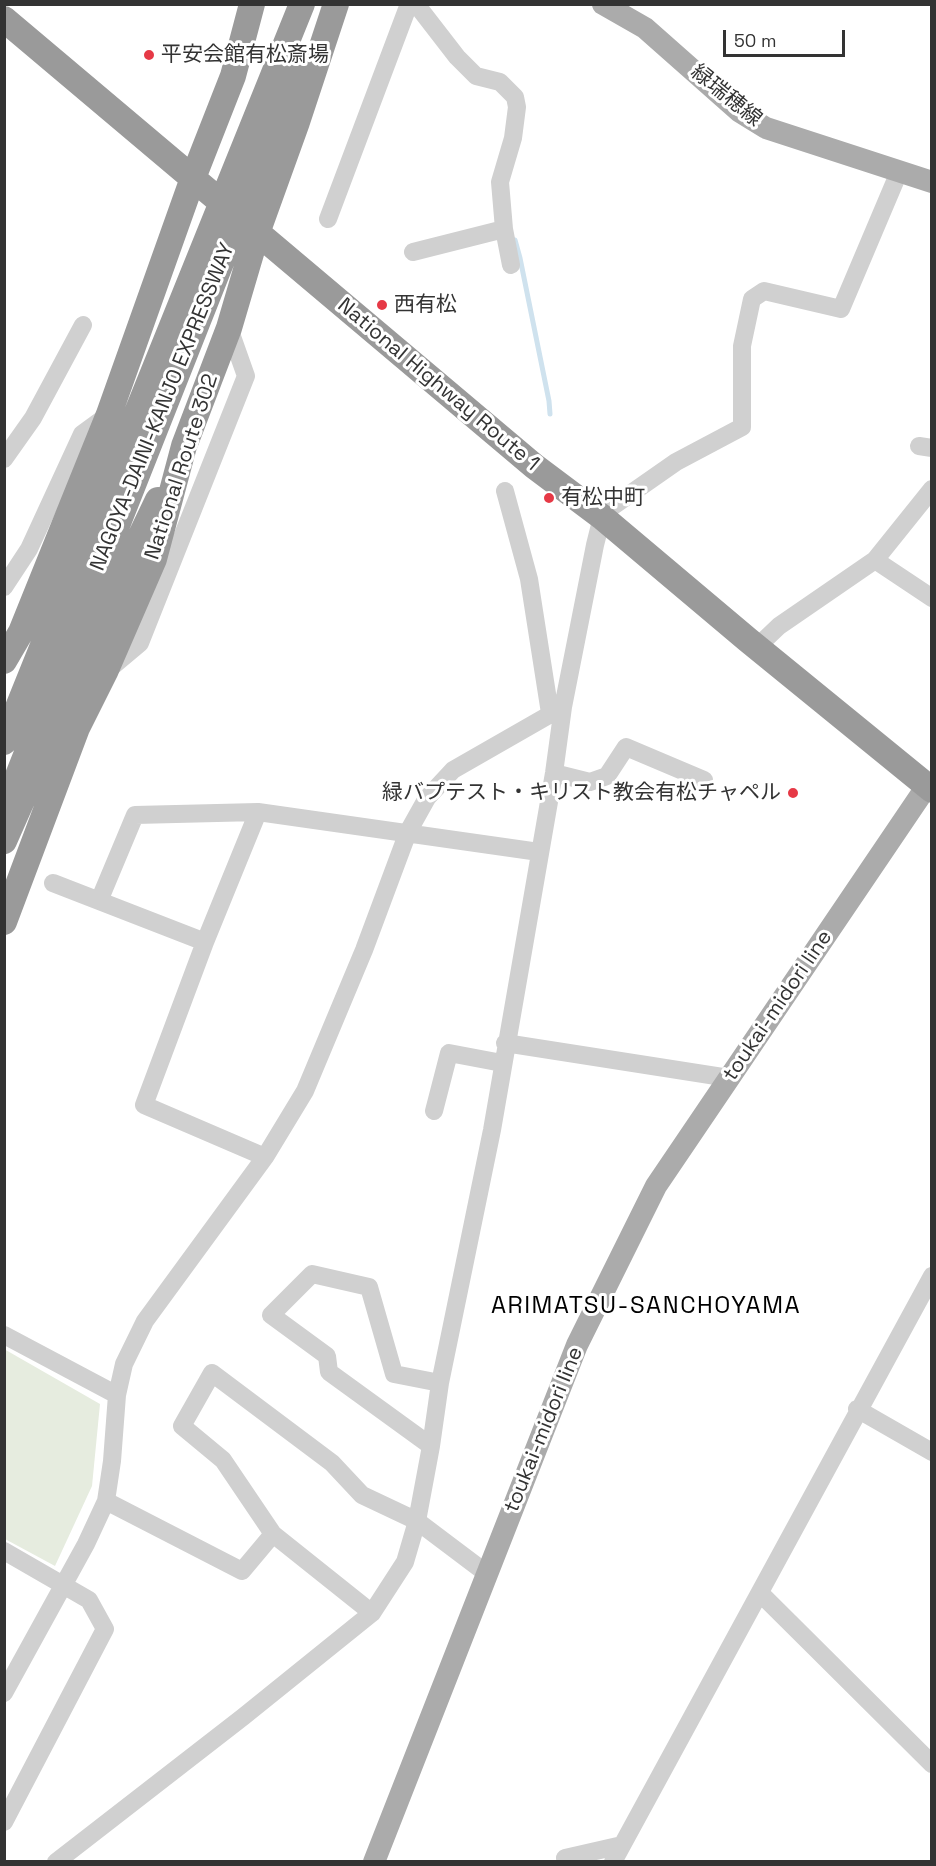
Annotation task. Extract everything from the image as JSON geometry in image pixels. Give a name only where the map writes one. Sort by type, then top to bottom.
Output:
[{"type":"highway","points":[[4,671],[109,414],[193,178],[233,76],[252,4]]},
{"type":"highway","name":"NAGOYA-DAINI-KANJO EXPRESSWAY","points":[[4,742],[302,4]]},
{"type":"highway","name":"NAGOYA-DAINI-KANJO EXPRESSWAY","points":[[4,811],[323,4]]},
{"type":"highway","name":"National Route 302","points":[[6,913],[77,728],[105,672],[154,559],[184,446],[230,328],[257,233],[336,4]]},
{"type":"highway","name":"National Highway Route 1","points":[[4,19],[525,458],[930,785]]},
{"type":"highway","points":[[4,841],[27,789],[65,717],[134,550],[184,446]]},
{"type":"highway","points":[[4,661],[21,632]]},
{"type":"main road","name":"緑瑞穂線","points":[[609,6],[645,28],[740,112],[766,128],[932,182]]},
{"type":"main road","name":"toukai-midori line","points":[[374,1862],[486,1573],[585,1330],[656,1185],[930,785]]},
{"type":"street","points":[[328,219],[409,4]]},
{"type":"street","points":[[416,4],[457,57],[476,75],[500,82],[515,97],[518,107],[513,138],[500,182],[504,229],[511,265]]},
{"type":"street","points":[[67,1858],[372,1613],[405,1562],[417,1521],[440,1383],[492,1130],[554,773],[556,710],[602,518],[613,506],[676,462],[742,427],[742,346],[752,299],[764,291],[841,309],[899,172]]},
{"type":"street","points":[[413,252],[504,229]]},
{"type":"street","points":[[4,459],[33,418],[82,325]]},
{"type":"street","points":[[105,672],[140,643],[246,376],[230,328]]},
{"type":"street","points":[[4,588],[29,549],[82,434],[109,414]]},
{"type":"street","points":[[757,647],[779,626],[876,560],[932,489]]},
{"type":"street","points":[[506,491],[529,579],[556,710]]},
{"type":"street","points":[[876,560],[932,598]]},
{"type":"street","points":[[4,1693],[12,1663],[64,1584],[86,1545],[105,1501],[112,1461],[117,1395],[124,1364],[145,1321],[265,1156],[305,1091],[364,950],[408,832],[427,798],[453,770],[556,710]]},
{"type":"street","points":[[554,773],[590,782],[607,776],[626,747],[704,780]]},
{"type":"street","points":[[99,901],[135,815],[258,812],[539,852]]},
{"type":"street","points":[[258,812],[205,942],[144,1105],[265,1156]]},
{"type":"street","points":[[53,884],[205,942]]},
{"type":"street","points":[[506,1043],[729,1078]]},
{"type":"street","points":[[434,1111],[449,1053],[502,1063]]},
{"type":"street","points":[[431,1446],[329,1372],[327,1356],[271,1315],[312,1274],[369,1287],[394,1374],[440,1383]]},
{"type":"street","points":[[613,1862],[760,1593],[857,1409],[932,1276]]},
{"type":"street","points":[[4,1335],[117,1395]]},
{"type":"street","points":[[372,1613],[273,1534],[223,1460],[182,1426],[212,1373],[332,1463],[362,1495],[417,1521],[486,1573]]},
{"type":"street","points":[[857,1409],[932,1452]]},
{"type":"street","points":[[105,1501],[242,1571],[273,1534]]},
{"type":"street","points":[[4,1551],[89,1600],[105,1629],[4,1822]]},
{"type":"street","points":[[760,1593],[932,1764]]},
{"type":"street","points":[[565,1858],[622,1845]]},
{"type":"shaded area","points":[[4,1349],[100,1404],[92,1486],[55,1566],[5,1539]]},
{"type":"waterway","points":[[515,240],[550,414]]},
{"type":"place","name":"平安会館有松斎場","points":[[149,55]]},
{"type":"place","name":"西有松","points":[[382,305]]},
{"type":"place","name":"有松中町","points":[[549,498]]},
{"type":"place","name":"緑バプテスト・キリスト教会有松チャペル","points":[[793,793]]},
{"type":"district","name":"ARIMATSU-SANCHOYAMA","points":[[646,1306]]}]
